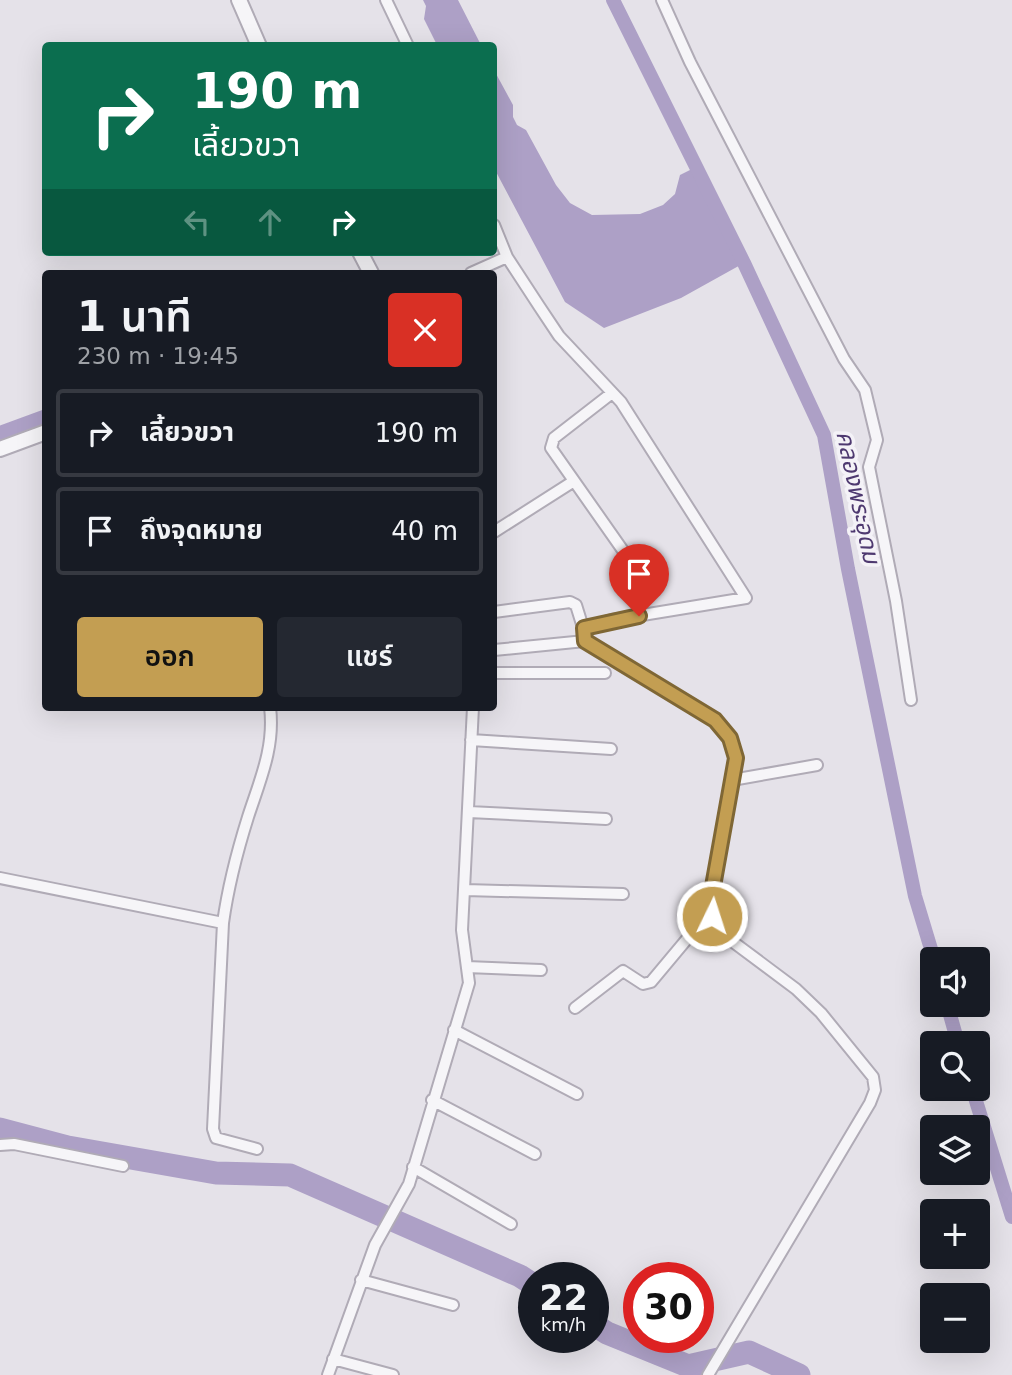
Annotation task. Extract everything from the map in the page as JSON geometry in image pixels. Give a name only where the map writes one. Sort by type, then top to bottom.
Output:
[{"type":"street","points":[[239,0],[257,42]]},
{"type":"street","points":[[386,0],[406,42]]},
{"type":"street","points":[[662,0],[690,62],[839,350],[865,390],[877,440],[869,467],[896,601],[911,700]]},
{"type":"street","points":[[497,232],[508,257],[559,336],[621,402],[746,598],[612,620],[584,628]]},
{"type":"street","points":[[478,270],[508,257]]},
{"type":"street","points":[[612,393],[551,442],[551,448],[624,552]]},
{"type":"street","points":[[0,449],[42,433]]},
{"type":"street","points":[[497,530],[574,481]]},
{"type":"street","points":[[497,611],[570,602],[576,605],[584,628],[585,641]]},
{"type":"street","points":[[497,650],[585,641],[715,720],[731,741],[736,758],[710,903],[712,916],[722,933],[796,989],[821,1013],[873,1077],[875,1090],[870,1103],[708,1375]]},
{"type":"street","points":[[497,673],[605,673]]},
{"type":"street","points":[[257,1149],[224,1142],[216,1138],[213,1129],[223,923],[241,839],[268,758],[272,730],[270,711]]},
{"type":"street","points":[[328,1375],[375,1245],[409,1184],[469,983],[462,930],[473,711]]},
{"type":"street","points":[[471,740],[611,749]]},
{"type":"street","points":[[732,780],[817,765]]},
{"type":"street","points":[[468,812],[606,819]]},
{"type":"street","points":[[0,878],[223,923]]},
{"type":"street","points":[[465,890],[623,894]]},
{"type":"street","points":[[575,1008],[623,971],[643,984],[651,982],[702,921],[712,916]]},
{"type":"street","points":[[467,967],[541,970]]},
{"type":"street","points":[[454,1030],[577,1094]]},
{"type":"street","points":[[432,1100],[535,1154]]},
{"type":"street","points":[[0,1145],[14,1144],[123,1166]]},
{"type":"street","points":[[414,1167],[511,1224]]},
{"type":"street","points":[[361,1280],[453,1305]]},
{"type":"street","points":[[333,1359],[393,1375]]},
{"type":"shaded area","points":[[423,0],[458,0],[479,42],[436,42],[424,19],[426,6]]},
{"type":"shaded area","points":[[497,76],[513,105],[513,117],[517,125],[526,130],[556,185],[570,203],[592,215],[640,214],[663,205],[675,194],[680,175],[696,167],[744,263],[681,298],[604,328],[565,302],[497,174]]},
{"type":"waterway","name":"คลองพระอุดม","points":[[613,0],[744,263],[824,435],[848,569],[915,896],[930,947]]},
{"type":"waterway","points":[[0,433],[42,417]]},
{"type":"waterway","name":"คลองพระอุดม","points":[[951,1017],[955,1031]]},
{"type":"waterway","name":"คลองพระอุดม","points":[[976,1101],[1012,1217]]},
{"type":"waterway","points":[[0,1129],[68,1147],[216,1173],[290,1175],[518,1275]]},
{"type":"waterway","points":[[609,1334],[688,1366],[749,1352],[799,1375]]},
{"type":"route","points":[[639,616],[584,628],[585,641],[715,720],[730,738],[736,758],[710,903],[712,916]]}]
